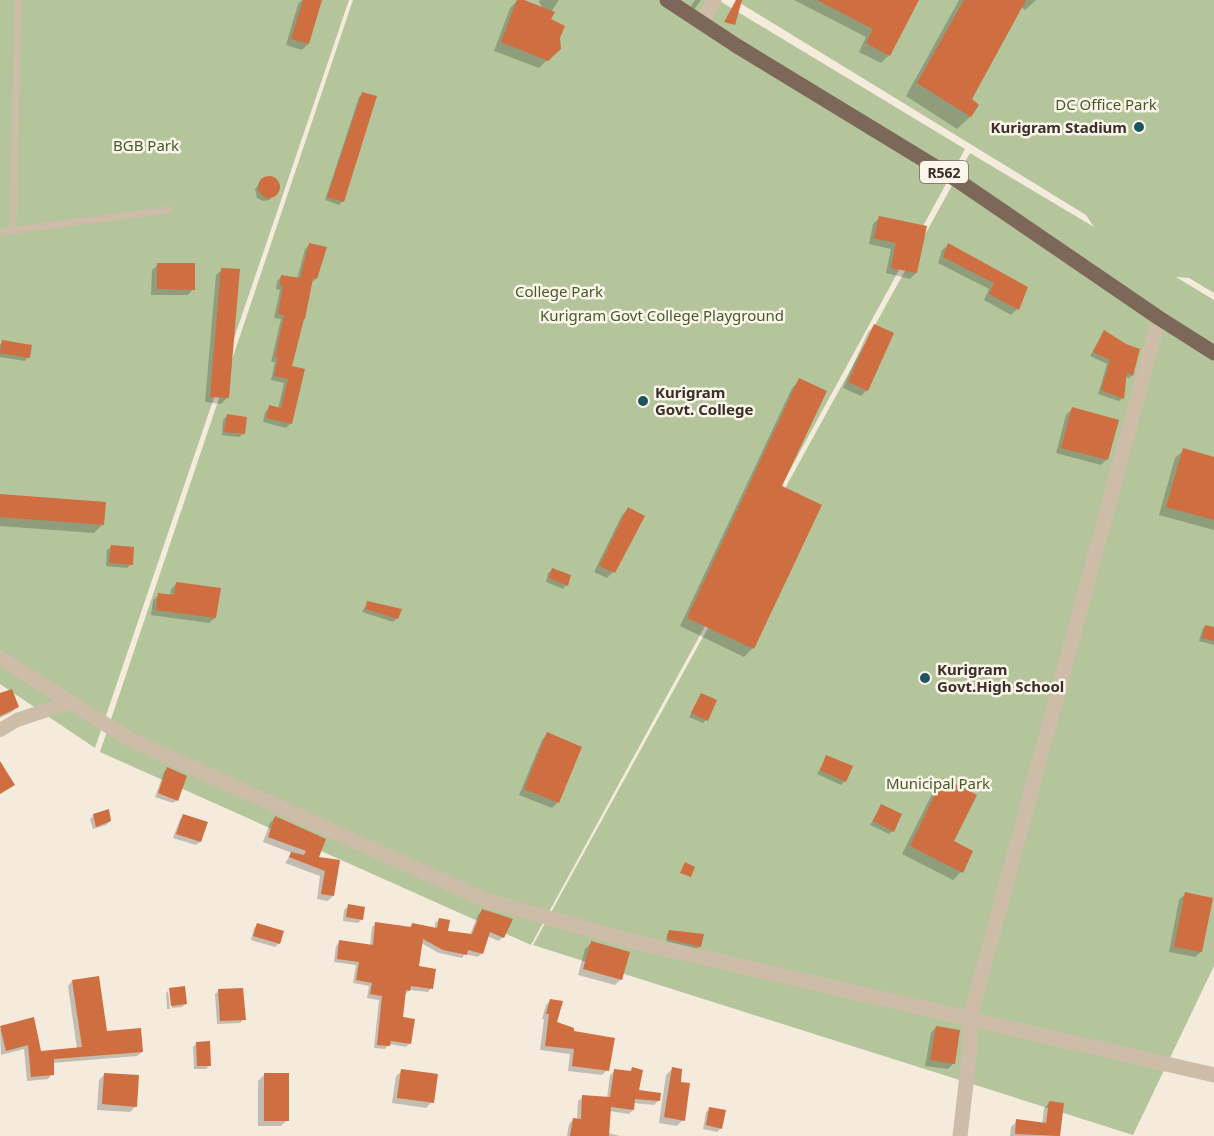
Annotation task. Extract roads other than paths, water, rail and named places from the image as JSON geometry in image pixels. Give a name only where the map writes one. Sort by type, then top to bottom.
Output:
[{"type":"main road","name":"R562","points":[[667,0],[737,46],[957,180],[1214,353]]},
{"type":"street","points":[[702,22],[714,0]]},
{"type":"street","points":[[960,1136],[970,1049],[970,1018],[1159,318]]},
{"type":"street","points":[[0,658],[129,739],[484,900],[627,940],[1214,1075]]},
{"type":"street","points":[[0,730],[17,720],[71,702]]},
{"type":"lane","points":[[13,230],[18,0]]},
{"type":"lane","points":[[0,231],[170,210]]},
{"type":"place","name":"Kurigram Stadium","points":[[1139,127]]},
{"type":"place","name":"Kurigram Govt. College","points":[[643,401]]},
{"type":"place","name":"Kurigram Govt.High School","points":[[925,678]]},
{"type":"park label","name":"DC Office Park","points":[[1106,104]]},
{"type":"park label","name":"BGB Park","points":[[146,145]]},
{"type":"park label","name":"College Park","points":[[559,291]]},
{"type":"park label","name":"Kurigram Govt College Playground","points":[[662,315]]},
{"type":"park label","name":"Municipal Park","points":[[938,783]]}]
